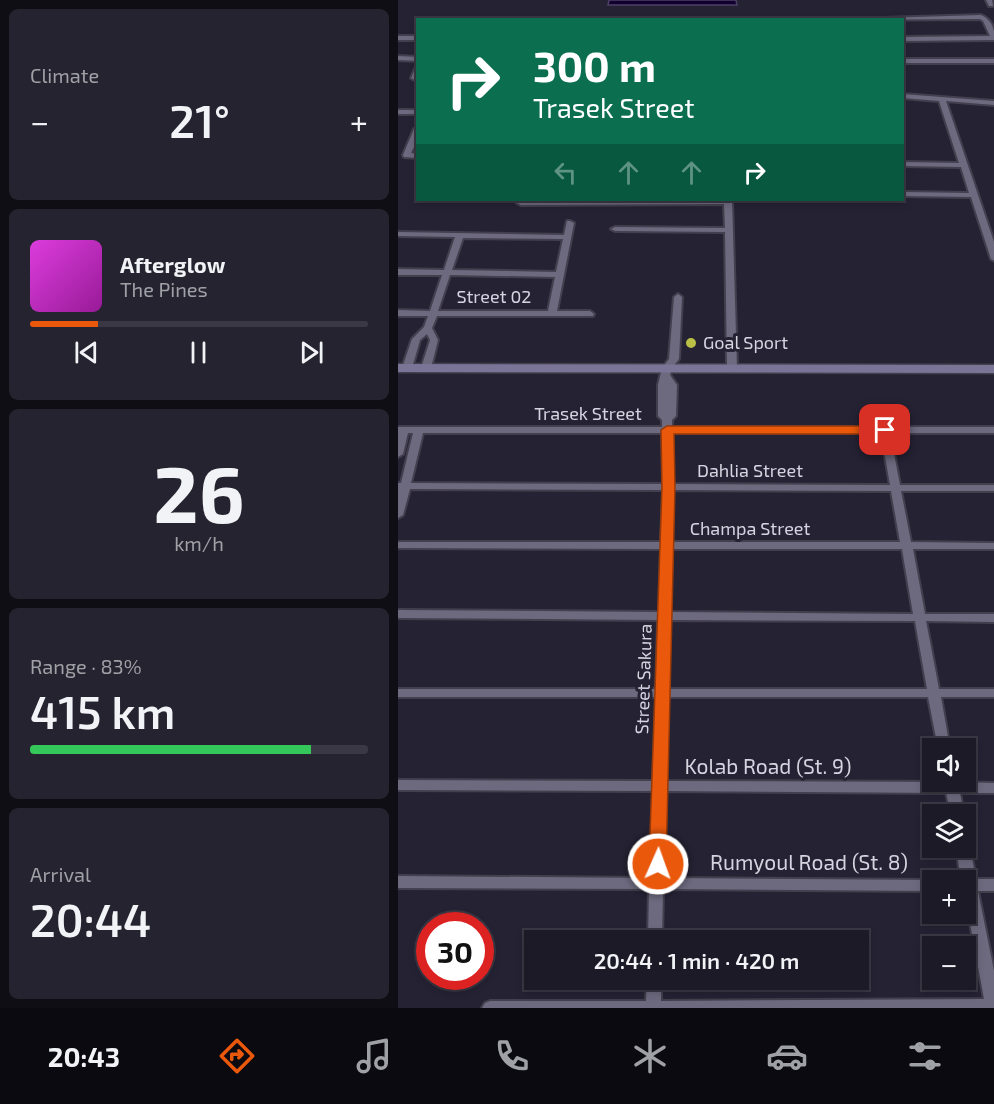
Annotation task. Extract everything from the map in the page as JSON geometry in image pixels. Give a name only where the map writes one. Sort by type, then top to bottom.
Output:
[{"type":"street","points":[[904,18],[982,17],[986,20],[994,38],[904,39]]},
{"type":"street","points":[[398,38],[416,38]]},
{"type":"street","points":[[398,58],[416,59]]},
{"type":"street","points":[[904,61],[995,61]]},
{"type":"street","points":[[904,96],[995,103]]},
{"type":"street","points":[[941,99],[995,259]]},
{"type":"street","points":[[398,112],[416,112]]},
{"type":"street","points":[[416,134],[407,155],[416,156]]},
{"type":"street","points":[[904,164],[964,165]]},
{"type":"street","points":[[904,194],[974,195]]},
{"type":"street","points":[[521,203],[728,201],[732,369]]},
{"type":"street","points":[[552,314],[570,224]]},
{"type":"street","points":[[616,229],[729,230]]},
{"type":"street","points":[[398,234],[567,237]]},
{"type":"street","points":[[460,236],[428,328],[416,339],[403,368],[666,377],[732,369],[995,369]]},
{"type":"street","points":[[398,272],[559,275]]},
{"type":"street","name":"Street Sakura","points":[[655,930],[668,487],[667,424],[663,416],[666,377],[674,359],[678,297]]},
{"type":"street","name":"Street 02","points":[[398,313],[590,314]]},
{"type":"street","points":[[426,368],[434,340],[428,328]]},
{"type":"street","name":"Trasek Street","points":[[401,430],[667,424],[885,430],[995,430]]},
{"type":"street","points":[[398,454],[401,430]]},
{"type":"street","points":[[398,515],[402,486],[419,430]]},
{"type":"street","points":[[885,430],[942,738]]},
{"type":"street","name":"Dahlia Street","points":[[402,486],[995,488]]},
{"type":"street","name":"Champa Street","points":[[398,545],[995,546]]},
{"type":"street","points":[[398,614],[995,618]]},
{"type":"street","points":[[398,693],[995,693]]},
{"type":"street","name":"Kolab Road (St. 9)","points":[[398,785],[922,785]]},
{"type":"street","name":"Kolab Road (St. 9)","points":[[976,787],[995,788]]},
{"type":"street","name":"Rumyoul Road (St. 8)","points":[[398,882],[922,885]]},
{"type":"street","points":[[976,885],[995,885]]},
{"type":"street","points":[[490,1008],[993,1007],[975,924]]},
{"type":"street","points":[[653,1008],[654,990]]},
{"type":"shaded area","points":[[609,0],[736,0],[737,5],[608,5]]},
{"type":"place","name":"Goal Sport","points":[[691,343]]},
{"type":"route","points":[[658,864],[668,487],[667,430],[885,430]]}]
